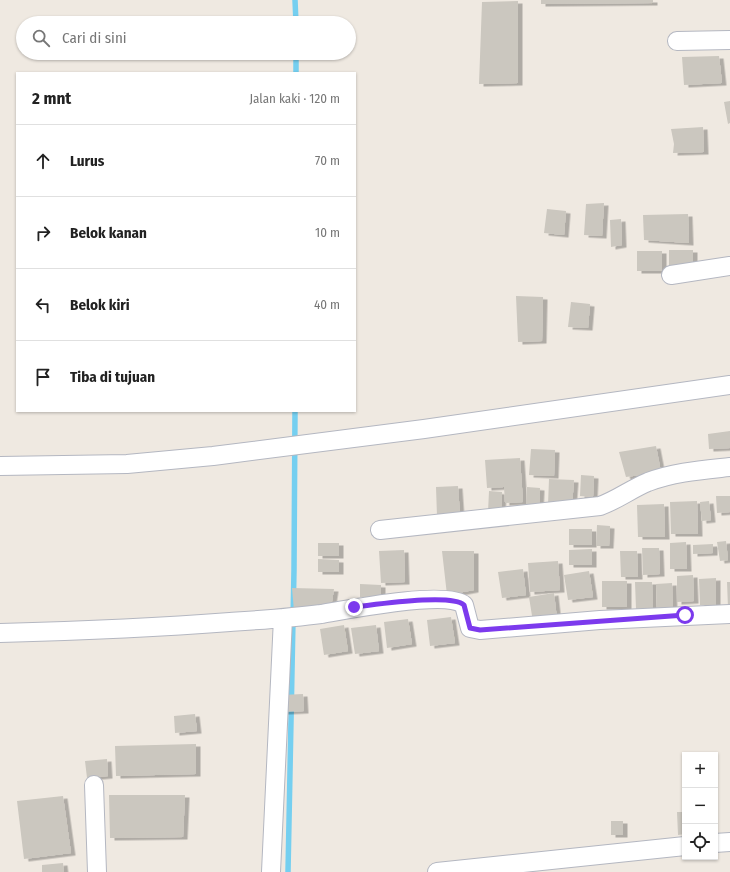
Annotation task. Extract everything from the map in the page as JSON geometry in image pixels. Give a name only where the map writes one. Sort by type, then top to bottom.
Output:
[{"type":"street","points":[[677,41],[730,40]]},
{"type":"street","points":[[671,275],[730,266]]},
{"type":"street","points":[[0,466],[127,464],[213,456],[424,429],[730,385]]},
{"type":"street","points":[[380,530],[600,506],[627,494],[646,483],[666,476],[691,471],[730,467]]},
{"type":"street","points":[[0,633],[118,629],[282,618],[320,614],[354,607],[449,600],[457,601],[464,605],[468,625],[473,629],[615,619],[730,614]]},
{"type":"street","points":[[271,872],[282,618]]},
{"type":"street","points":[[94,785],[97,872]]},
{"type":"street","points":[[718,843],[730,842]]},
{"type":"street","points":[[437,872],[682,846]]},
{"type":"building","points":[[541,0],[653,0],[653,3],[541,4]]},
{"type":"building","points":[[518,1],[518,83],[479,84],[482,2]]},
{"type":"building","points":[[719,56],[722,83],[684,85],[682,57]]},
{"type":"building","points":[[730,101],[730,123],[728,124],[724,102]]},
{"type":"building","points":[[703,127],[704,152],[673,153],[674,144],[671,129]]},
{"type":"building","points":[[604,203],[602,236],[584,235],[586,204]]},
{"type":"building","points":[[547,209],[566,211],[564,235],[544,233]]},
{"type":"building","points":[[688,214],[689,243],[644,240],[643,215]]},
{"type":"building","points":[[621,219],[622,245],[611,247],[610,220]]},
{"type":"building","points":[[669,250],[693,250],[693,269],[669,269]]},
{"type":"building","points":[[637,251],[662,251],[662,271],[637,271]]},
{"type":"building","points":[[516,296],[543,297],[542,341],[518,342]]},
{"type":"building","points":[[571,302],[590,304],[588,328],[568,327]]},
{"type":"building","points":[[730,431],[730,448],[709,449],[708,434]]},
{"type":"building","points":[[656,446],[661,472],[626,477],[619,452]]},
{"type":"building","points":[[531,449],[555,450],[554,476],[529,475]]},
{"type":"building","points":[[520,458],[523,502],[505,503],[504,487],[487,488],[485,460]]},
{"type":"building","points":[[581,475],[594,476],[593,497],[580,496]]},
{"type":"building","points":[[549,479],[574,480],[572,506],[548,505]]},
{"type":"building","points":[[458,486],[460,515],[437,516],[436,487]]},
{"type":"building","points":[[527,487],[540,488],[539,509],[526,508]]},
{"type":"building","points":[[489,491],[502,492],[501,512],[488,512]]},
{"type":"building","points":[[716,496],[730,496],[730,512],[717,513]]},
{"type":"building","points":[[697,501],[698,534],[671,534],[670,502]]},
{"type":"building","points":[[709,501],[711,520],[702,521],[700,502]]},
{"type":"building","points":[[664,504],[665,537],[638,537],[637,505]]},
{"type":"building","points":[[597,525],[610,526],[609,546],[596,546]]},
{"type":"building","points":[[569,529],[592,529],[592,545],[569,545]]},
{"type":"building","points":[[726,541],[728,560],[720,561],[717,542]]},
{"type":"building","points":[[686,542],[687,569],[670,569],[670,543]]},
{"type":"building","points":[[318,543],[339,543],[339,556],[318,556]]},
{"type":"building","points":[[713,544],[713,553],[693,554],[693,545]]},
{"type":"building","points":[[642,548],[659,548],[660,574],[643,575]]},
{"type":"building","points":[[592,549],[592,565],[569,565],[569,550]]},
{"type":"building","points":[[404,550],[405,582],[381,583],[379,551]]},
{"type":"building","points":[[442,551],[474,551],[474,590],[447,595]]},
{"type":"building","points":[[620,551],[637,551],[638,577],[621,577]]},
{"type":"building","points":[[318,559],[339,560],[339,572],[318,572]]},
{"type":"building","points":[[558,561],[560,590],[530,592],[528,563]]},
{"type":"building","points":[[523,569],[526,595],[502,598],[498,572]]},
{"type":"building","points":[[589,571],[593,597],[568,600],[564,575]]},
{"type":"building","points":[[693,575],[694,601],[677,602],[677,576]]},
{"type":"building","points":[[716,578],[716,605],[700,605],[699,579]]},
{"type":"building","points":[[602,581],[627,581],[627,607],[602,607]]},
{"type":"building","points":[[635,582],[652,582],[653,608],[636,609]]},
{"type":"building","points":[[727,582],[730,582],[730,608],[728,608]]},
{"type":"building","points":[[672,583],[673,610],[657,610],[656,584]]},
{"type":"building","points":[[360,584],[381,585],[381,598],[360,597]]},
{"type":"building","points":[[292,588],[334,589],[331,608],[294,611]]},
{"type":"building","points":[[554,593],[557,619],[533,622],[529,597]]},
{"type":"building","points":[[451,617],[455,643],[430,646],[427,620]]},
{"type":"building","points":[[408,619],[412,644],[387,648],[384,622]]},
{"type":"building","points":[[344,625],[348,651],[324,655],[320,629]]},
{"type":"building","points":[[376,625],[379,651],[355,654],[351,628]]},
{"type":"building","points":[[303,694],[304,711],[283,712],[281,695]]},
{"type":"building","points":[[195,714],[197,731],[175,733],[174,716]]},
{"type":"building","points":[[196,744],[196,774],[116,776],[115,746]]},
{"type":"building","points":[[107,759],[108,776],[87,778],[85,761]]},
{"type":"building","points":[[109,795],[185,795],[183,837],[110,838]]},
{"type":"building","points":[[63,796],[71,853],[24,859],[17,801]]},
{"type":"building","points":[[677,812],[682,812],[682,834],[678,835]]},
{"type":"building","points":[[611,821],[623,821],[623,835],[611,835]]},
{"type":"building","points":[[63,863],[64,872],[42,872],[42,865]]},
{"type":"waterway","points":[[295,0],[296,16]]},
{"type":"waterway","points":[[296,60],[296,72]]},
{"type":"waterway","points":[[288,872],[294,570],[295,412]]},
{"type":"route","points":[[354,607],[430,600],[457,601],[464,605],[470,628],[480,630],[544,624],[685,615]]}]
